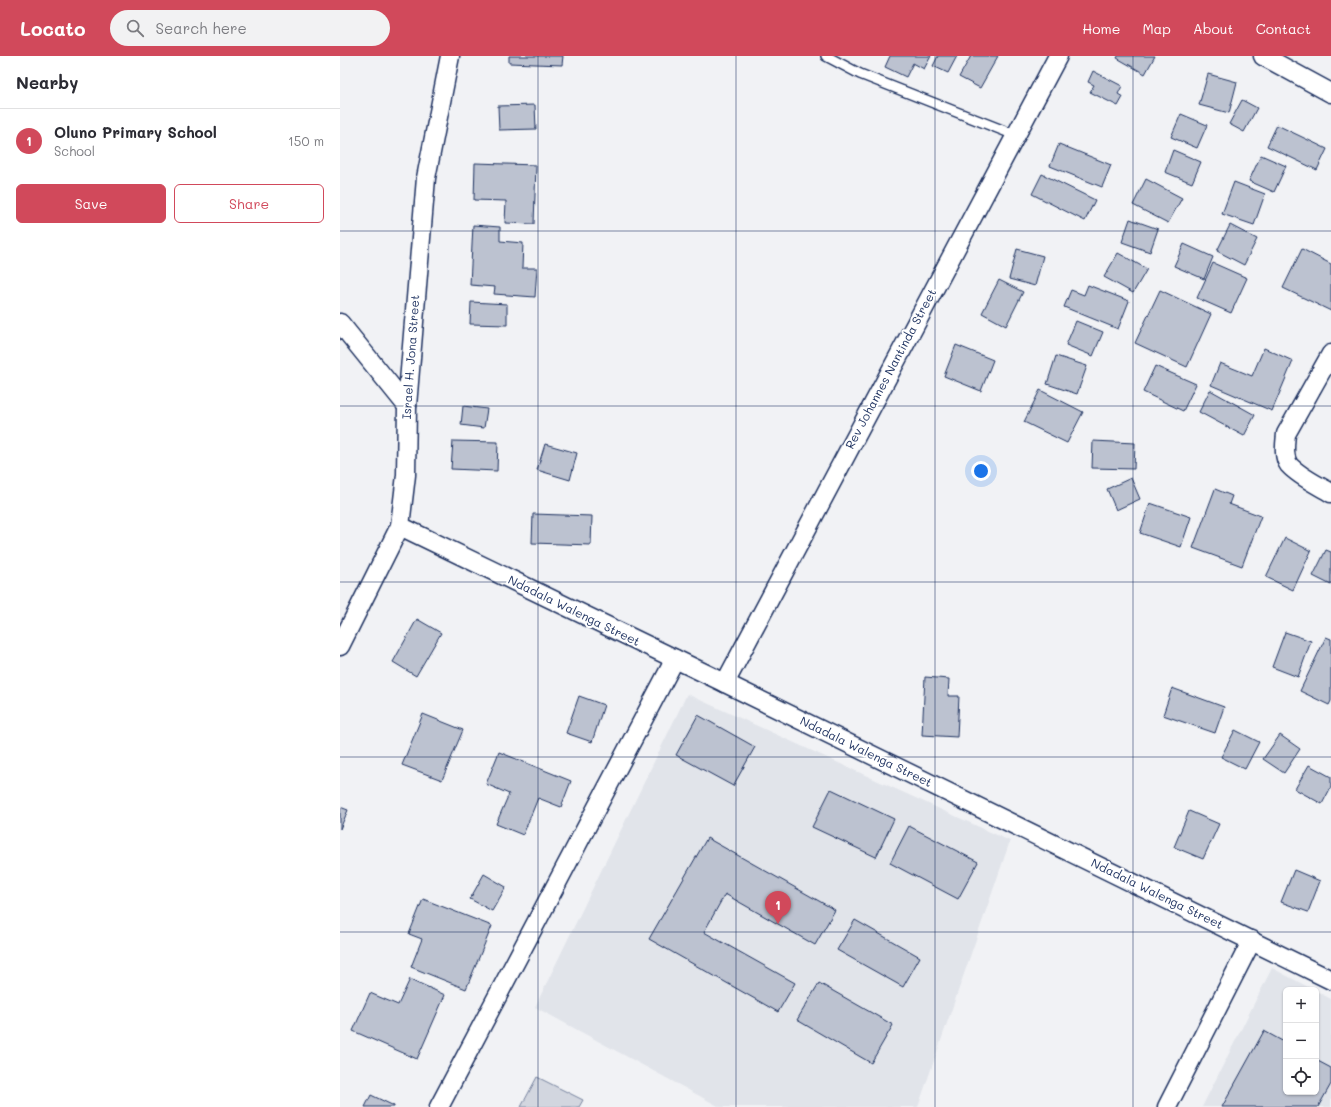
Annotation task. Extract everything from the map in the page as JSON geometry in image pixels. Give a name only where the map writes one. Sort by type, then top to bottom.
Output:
[{"type":"street","name":"Israel H. Jona Street","points":[[340,646],[400,526],[406,476],[407,406],[426,178],[450,56]]},
{"type":"street","name":"Rev Johannes Nantinda Street","points":[[726,683],[1058,56]]},
{"type":"street","points":[[1263,56],[1331,93]]},
{"type":"street","points":[[340,323],[407,406]]},
{"type":"street","points":[[1331,354],[1286,434],[1285,449],[1289,464],[1306,478],[1331,494]]},
{"type":"street","name":"Ndadala Walenga Street","points":[[400,526],[726,683],[1331,980]]},
{"type":"street","points":[[439,1107],[675,659]]},
{"type":"street","points":[[1166,1107],[1252,940]]},
{"type":"lane","points":[[826,56],[860,74],[1015,135]]},
{"type":"shaded area","points":[[687,694],[1010,841],[918,1107],[720,1107],[535,1007]]},
{"type":"shaded area","points":[[1272,968],[1308,987],[1283,987],[1283,1095],[1319,1095],[1319,993],[1331,999],[1331,1107],[1202,1107]]},
{"type":"shaded area","points":[[537,1077],[583,1100],[579,1107],[521,1107]]},
{"type":"building","points":[[509,56],[563,56],[562,65],[509,63]]},
{"type":"building","points":[[890,56],[931,56],[924,69],[913,63],[906,77],[885,67]]},
{"type":"building","points":[[938,56],[957,56],[948,73],[933,66]]},
{"type":"building","points":[[971,56],[998,56],[980,88],[959,77]]},
{"type":"building","points":[[1118,56],[1155,56],[1145,74],[1117,58]]},
{"type":"building","points":[[1093,71],[1122,86],[1118,94],[1123,97],[1118,106],[1090,92],[1094,85],[1088,82]]},
{"type":"building","points":[[1208,74],[1237,82],[1229,113],[1199,105]]},
{"type":"building","points":[[1242,100],[1257,108],[1244,132],[1229,124]]},
{"type":"building","points":[[535,105],[536,129],[499,130],[498,106]]},
{"type":"building","points":[[1181,114],[1207,125],[1197,148],[1171,137]]},
{"type":"building","points":[[1277,125],[1327,149],[1317,170],[1267,146]]},
{"type":"building","points":[[1059,144],[1111,165],[1102,187],[1050,166]]},
{"type":"building","points":[[1173,150],[1201,162],[1192,183],[1165,172]]},
{"type":"building","points":[[1261,155],[1286,166],[1274,192],[1249,181]]},
{"type":"building","points":[[475,163],[536,165],[534,224],[505,223],[506,201],[474,200]]},
{"type":"building","points":[[1042,174],[1095,200],[1085,221],[1032,194]]},
{"type":"building","points":[[1146,179],[1182,198],[1168,223],[1133,205]]},
{"type":"building","points":[[1234,182],[1265,194],[1254,225],[1222,214]]},
{"type":"building","points":[[1130,219],[1158,229],[1150,252],[1122,242]]},
{"type":"building","points":[[473,225],[500,227],[500,241],[523,243],[522,268],[537,268],[535,297],[494,294],[495,287],[470,285]]},
{"type":"building","points":[[1230,225],[1257,239],[1244,265],[1217,251]]},
{"type":"building","points":[[1184,244],[1213,257],[1204,279],[1174,266]]},
{"type":"building","points":[[1017,249],[1043,256],[1035,286],[1009,279]]},
{"type":"building","points":[[1302,249],[1331,264],[1331,311],[1283,288]]},
{"type":"building","points":[[1118,253],[1147,269],[1133,293],[1104,277]]},
{"type":"building","points":[[1213,263],[1247,278],[1231,313],[1197,298]]},
{"type":"building","points":[[999,280],[1023,292],[1006,326],[982,313]]},
{"type":"building","points":[[1088,285],[1129,301],[1118,329],[1064,307],[1071,290],[1084,295]]},
{"type":"building","points":[[1160,290],[1211,314],[1187,367],[1135,343]]},
{"type":"building","points":[[471,302],[507,304],[507,325],[470,324]]},
{"type":"building","points":[[1076,321],[1103,332],[1093,356],[1066,345]]},
{"type":"building","points":[[956,345],[993,360],[981,391],[944,376]]},
{"type":"building","points":[[1264,348],[1293,361],[1272,411],[1211,385],[1220,363],[1252,376]]},
{"type":"building","points":[[1056,356],[1087,366],[1077,394],[1047,384]]},
{"type":"building","points":[[1155,366],[1196,384],[1183,411],[1143,392]]},
{"type":"building","points":[[1040,390],[1083,412],[1067,443],[1024,422]]},
{"type":"building","points":[[1210,390],[1255,415],[1244,436],[1199,412]]},
{"type":"building","points":[[463,406],[487,409],[484,428],[461,425]]},
{"type":"building","points":[[453,441],[498,442],[497,471],[451,469]]},
{"type":"building","points":[[1093,441],[1135,443],[1134,469],[1092,468]]},
{"type":"building","points":[[545,444],[577,453],[570,480],[537,470]]},
{"type":"building","points":[[1131,478],[1140,499],[1116,510],[1107,489]]},
{"type":"building","points":[[1215,489],[1232,496],[1229,504],[1261,516],[1242,566],[1193,548]]},
{"type":"building","points":[[1150,503],[1191,517],[1181,547],[1140,533]]},
{"type":"building","points":[[533,514],[592,516],[591,545],[532,543]]},
{"type":"building","points":[[1285,538],[1311,551],[1293,590],[1266,577]]},
{"type":"building","points":[[1326,550],[1331,552],[1331,585],[1313,576]]},
{"type":"building","points":[[417,619],[441,633],[416,676],[393,662]]},
{"type":"building","points":[[1285,632],[1311,641],[1298,677],[1272,667]]},
{"type":"building","points":[[1326,637],[1331,639],[1331,701],[1329,705],[1300,691]]},
{"type":"building","points":[[925,677],[949,679],[948,696],[959,696],[957,737],[922,735]]},
{"type":"building","points":[[1172,688],[1224,707],[1215,733],[1163,715]]},
{"type":"building","points":[[579,696],[604,705],[592,742],[566,733]]},
{"type":"building","points":[[423,714],[463,730],[442,780],[402,765]]},
{"type":"building","points":[[698,715],[755,747],[733,786],[676,755]]},
{"type":"building","points":[[1235,730],[1259,742],[1245,769],[1221,757]]},
{"type":"building","points":[[1280,735],[1300,749],[1284,773],[1263,759]]},
{"type":"building","points":[[499,752],[571,781],[561,807],[538,798],[523,835],[496,824],[509,794],[486,784]]},
{"type":"building","points":[[1309,765],[1331,777],[1331,787],[1322,804],[1295,789]]},
{"type":"building","points":[[831,789],[894,819],[876,857],[812,827]]},
{"type":"building","points":[[340,807],[348,810],[340,829]]},
{"type":"building","points":[[1189,811],[1219,824],[1203,859],[1174,847]]},
{"type":"building","points":[[909,826],[978,862],[958,899],[890,863]]},
{"type":"building","points":[[707,838],[835,910],[815,945],[725,894],[704,932],[795,983],[778,1012],[649,939]]},
{"type":"building","points":[[1294,870],[1320,881],[1308,912],[1281,902]]},
{"type":"building","points":[[484,874],[506,887],[492,911],[470,899]]},
{"type":"building","points":[[423,899],[492,926],[466,989],[411,967],[422,939],[409,934]]},
{"type":"building","points":[[855,920],[920,957],[903,987],[837,950]]},
{"type":"building","points":[[410,979],[445,995],[417,1059],[353,1031],[370,993],[398,1005]]},
{"type":"building","points":[[819,983],[893,1025],[871,1063],[797,1020]]},
{"type":"building","points":[[1264,1031],[1283,1041],[1283,1095],[1319,1095],[1319,1062],[1331,1068],[1331,1084],[1318,1107],[1222,1107]]},
{"type":"building","points":[[371,1095],[394,1106],[394,1107],[365,1107]]},
{"type":"place","name":"Oluno Primary School","points":[[778,924]]}]
